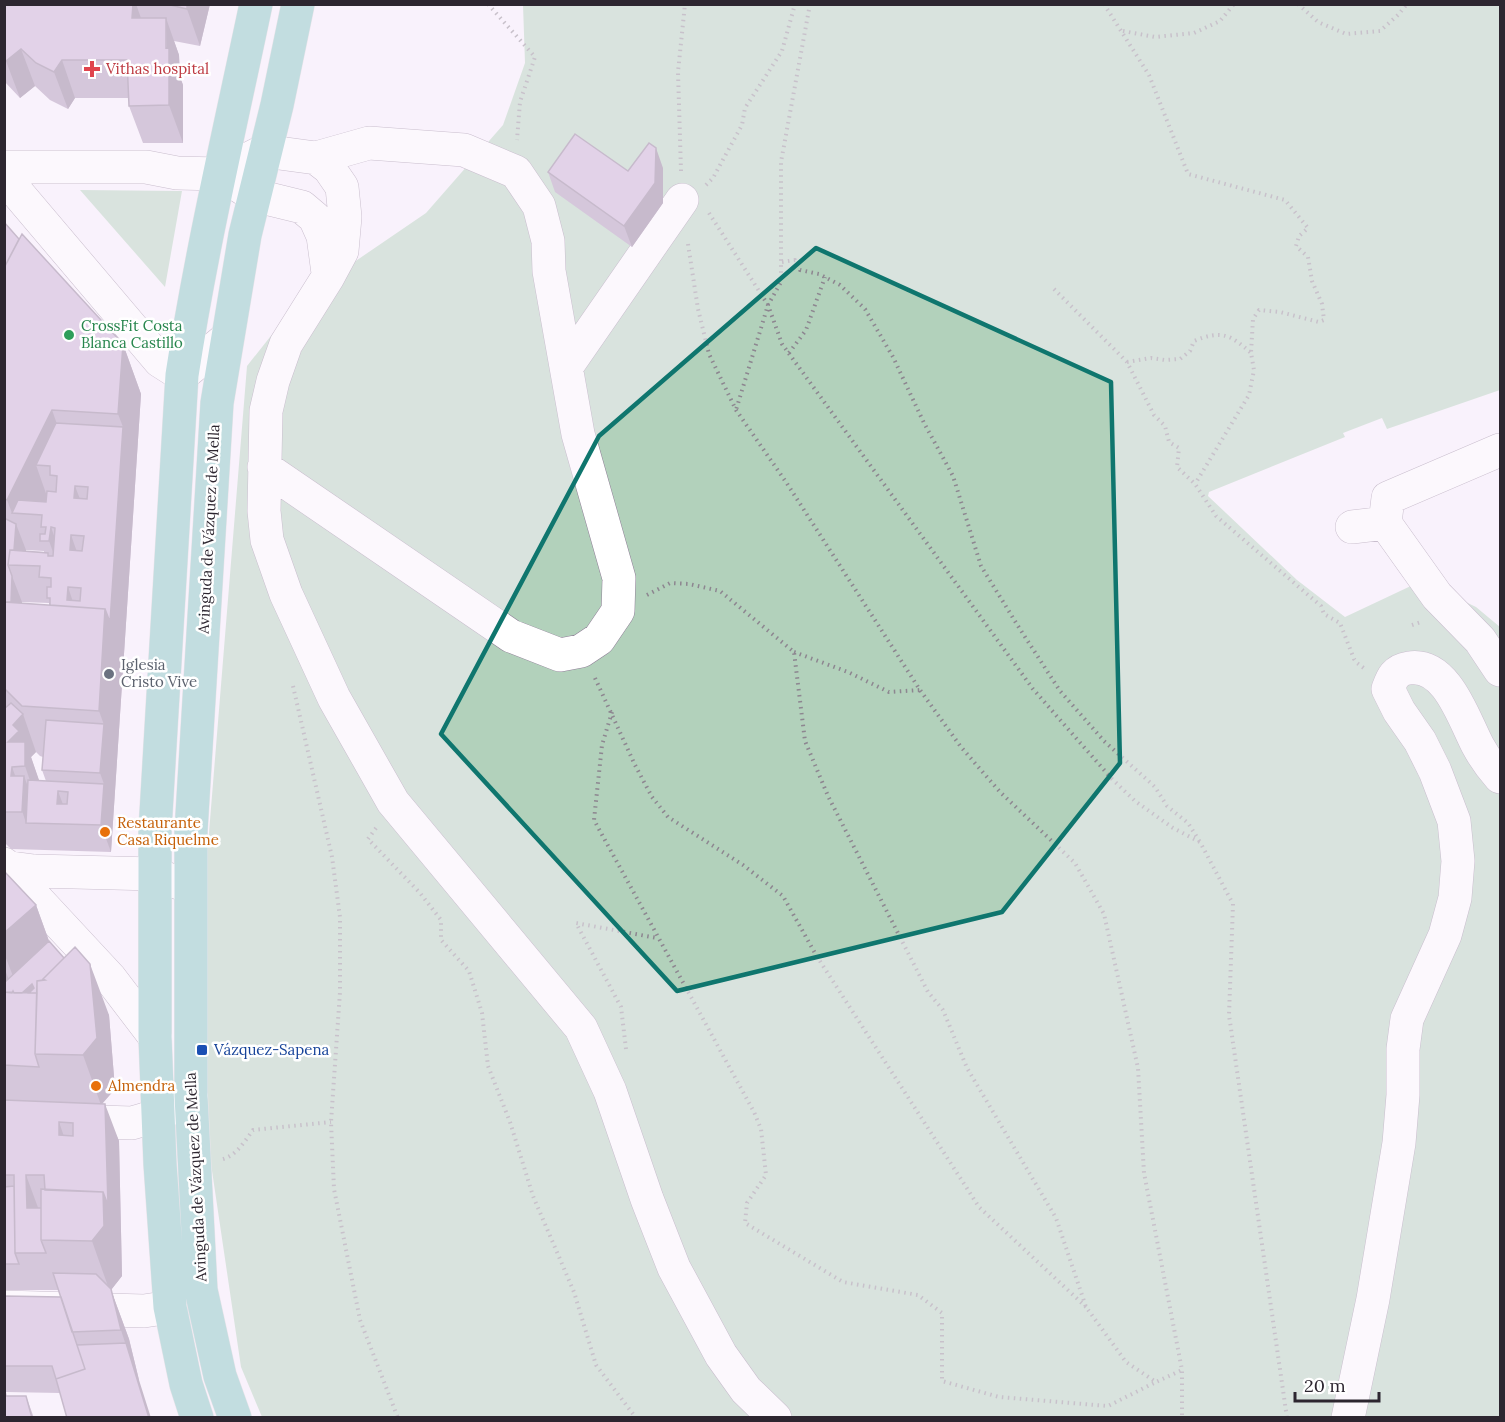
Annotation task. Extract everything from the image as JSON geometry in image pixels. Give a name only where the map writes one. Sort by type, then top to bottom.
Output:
[{"type":"main road","points":[[196,1418],[186,1384],[170,1307],[159,1164],[155,1037],[154,874],[182,375],[192,309],[256,4]]},
{"type":"main road","name":"Avinguda de Vázquez de Mella","points":[[234,1418],[220,1376],[201,1290],[191,1095],[191,831],[217,403],[226,339],[253,195],[277,105],[298,4]]},
{"type":"street","points":[[4,167],[146,167],[177,173],[219,174],[264,152],[316,158],[369,143],[464,150],[516,172],[539,206],[548,241],[549,271],[578,434],[619,578],[618,611],[599,639],[581,651],[560,655],[511,636],[264,467]]},
{"type":"street","points":[[316,158],[329,168],[342,187],[345,217],[342,251],[328,278],[286,344],[273,381],[266,411],[264,510],[267,540],[286,594],[334,698],[393,802],[581,1028],[610,1091],[647,1199],[674,1268],[722,1355],[746,1390],[775,1418]]},
{"type":"street","points":[[219,174],[253,195],[302,207],[315,218],[324,236],[328,278]]},
{"type":"street","points":[[4,177],[160,361],[182,375],[226,339]]},
{"type":"street","points":[[567,366],[682,201]]},
{"type":"street","points":[[1500,450],[1388,498],[1385,524],[1437,596],[1480,640],[1500,670]]},
{"type":"street","points":[[1352,527],[1385,524]]},
{"type":"street","points":[[1348,1418],[1373,1299],[1399,1143],[1403,1095],[1403,1049],[1407,1019],[1445,935],[1455,898],[1458,861],[1454,821],[1435,771],[1420,741],[1399,711],[1388,689],[1393,675],[1403,669],[1418,667],[1431,671],[1451,692],[1479,749],[1500,777]]},
{"type":"street","points":[[6,866],[34,871],[154,874],[190,887]]},
{"type":"street","points":[[6,866],[110,978],[155,1037]]},
{"type":"street","points":[[4,1119],[132,1123],[159,1114],[191,1095]]},
{"type":"street","points":[[4,1307],[144,1311],[170,1307]]},
{"type":"path","points":[[488,4],[535,57],[520,102],[516,172]]},
{"type":"path","points":[[685,4],[678,72],[682,201],[698,309],[709,354],[736,410],[786,482],[920,690],[961,747],[1000,792],[1075,863],[1104,914],[1138,1068],[1144,1173],[1182,1370],[1182,1418]]},
{"type":"path","points":[[682,201],[698,193],[713,178],[742,125],[745,108],[782,51],[795,4]]},
{"type":"path","points":[[736,410],[768,305],[781,282],[781,162],[810,4]]},
{"type":"path","points":[[1104,4],[1149,75],[1188,174],[1285,200],[1308,228],[1299,236],[1296,246],[1308,257],[1312,280],[1322,304],[1324,320],[1319,322],[1280,312],[1259,310],[1253,319],[1251,353],[1254,370],[1249,395],[1195,484]]},
{"type":"path","points":[[1122,31],[1155,37],[1194,33],[1220,21],[1234,4]]},
{"type":"path","points":[[1298,4],[1318,22],[1346,34],[1380,31],[1407,4]]},
{"type":"path","points":[[682,201],[703,204],[768,305],[782,344],[1033,689],[1112,779],[1135,801],[1173,828],[1200,842]]},
{"type":"path","points":[[782,262],[795,260],[800,270],[825,277],[840,285],[866,309],[953,476],[981,566],[1060,691],[1104,741],[1155,787],[1167,806],[1188,823],[1233,904],[1229,1015],[1287,1418]]},
{"type":"path","points":[[789,353],[806,330],[825,277]]},
{"type":"path","points":[[1054,289],[1127,362],[1154,415],[1165,426],[1169,442],[1179,448],[1177,467],[1195,484],[1216,516],[1322,606],[1324,614],[1340,623],[1357,663],[1388,689]]},
{"type":"path","points":[[1127,362],[1151,358],[1180,359],[1190,351],[1194,341],[1220,334],[1235,338],[1251,353]]},
{"type":"path","points":[[618,611],[670,583],[689,584],[720,591],[794,652],[848,672],[889,692],[920,690]]},
{"type":"path","points":[[581,651],[652,797],[668,817],[743,865],[783,896],[816,955],[979,1207],[1086,1307],[1126,1362],[1156,1382]]},
{"type":"path","points":[[794,652],[805,741],[828,796],[928,992],[943,1010],[967,1068],[1056,1218],[1086,1307]]},
{"type":"path","points":[[291,677],[332,857],[340,917],[340,992],[332,1122],[334,1189],[360,1320],[398,1418]]},
{"type":"path","points":[[612,712],[602,745],[594,820],[754,1112],[761,1130],[766,1175],[747,1203],[745,1223],[843,1282],[918,1295],[942,1313],[942,1381],[999,1397],[1108,1406],[1182,1370]]},
{"type":"path","points":[[393,802],[368,839],[420,893],[441,920],[441,940],[469,971],[482,1013],[488,1066],[510,1122],[533,1196],[574,1292],[596,1365],[636,1418]]},
{"type":"path","points":[[626,1053],[621,1007],[576,923],[657,938]]},
{"type":"path","points":[[218,1160],[229,1158],[240,1148],[253,1130],[332,1122]]},
{"type":"highlighted area","points":[[816,248],[1111,382],[1120,763],[1002,912],[677,991],[441,734],[599,436]]},
{"type":"green space","points":[[523,5],[1500,5],[1500,390],[1387,429],[1382,418],[1343,433],[1345,437],[1209,492],[1208,496],[1297,580],[1345,617],[1432,576],[1445,592],[1476,607],[1500,627],[1500,1417],[262,1417],[241,1367],[207,1137],[207,857],[247,366],[300,299],[426,213],[503,125],[525,63]]},
{"type":"green space","points":[[80,190],[182,191],[165,287]]},
{"type":"building","points":[[4,4],[133,4],[132,18],[166,18],[166,48],[169,47],[169,105],[129,106],[127,60],[62,60],[54,72],[36,63],[21,49],[6,61],[4,59]]},
{"type":"building","points":[[166,4],[187,4],[187,9]]},
{"type":"building","points":[[575,134],[628,171],[649,143],[656,148],[655,183],[624,226],[548,172]]},
{"type":"building","points":[[4,222],[19,239],[4,268]]},
{"type":"building","points":[[22,234],[123,344],[118,414],[52,410],[7,500],[4,498],[4,268]]},
{"type":"building","points":[[56,423],[123,427],[110,622],[105,609],[50,605],[50,598],[47,598],[47,587],[51,587],[51,578],[39,577],[40,566],[8,565],[10,550],[48,553],[48,556],[53,556],[55,528],[51,527],[49,541],[40,541],[40,534],[45,534],[46,527],[41,527],[42,515],[12,513],[18,500],[46,502],[47,491],[56,492],[57,476],[50,475],[50,466],[36,465]],"holes":[[[75,486],[88,487],[87,499],[74,498]],[[71,535],[84,536],[82,551],[70,550]],[[68,587],[81,588],[80,601],[67,600]]]},
{"type":"building","points":[[4,518],[16,524],[14,550],[10,550],[8,565],[12,576],[11,602],[4,602]]},
{"type":"building","points":[[4,602],[105,609],[99,711],[22,706],[4,688]]},
{"type":"building","points":[[11,703],[23,714],[13,725],[19,731],[8,742],[25,742],[25,766],[12,767],[11,776],[24,776],[22,812],[4,812],[4,709]]},
{"type":"building","points":[[46,720],[104,724],[100,773],[42,770]]},
{"type":"building","points":[[28,780],[104,784],[101,825],[26,823]],"holes":[[[58,791],[68,792],[67,804],[57,804]]]},
{"type":"building","points":[[4,871],[36,905],[4,933]]},
{"type":"building","points":[[49,941],[64,958],[43,980],[37,981],[37,993],[29,993],[34,988],[32,984],[22,993],[4,992],[4,983]]},
{"type":"building","points":[[75,947],[90,964],[97,1038],[83,1055],[35,1054],[37,981],[45,980],[43,979]]},
{"type":"building","points":[[4,992],[37,993],[35,1054],[39,1067],[4,1065]]},
{"type":"building","points":[[4,1100],[105,1104],[108,1205],[103,1192],[45,1190],[44,1175],[26,1175],[27,1208],[41,1208],[41,1240],[46,1253],[15,1253],[14,1175],[4,1175]],"holes":[[[59,1122],[73,1123],[73,1136],[59,1135]]]},
{"type":"building","points":[[14,1186],[15,1253],[19,1264],[4,1264],[4,1187]]},
{"type":"building","points":[[41,1189],[103,1192],[104,1226],[92,1241],[41,1240]]},
{"type":"building","points":[[53,1273],[96,1274],[111,1289],[121,1330],[72,1332]]},
{"type":"building","points":[[4,1296],[61,1297],[85,1369],[56,1379],[52,1366],[4,1366]]},
{"type":"building","points":[[126,1343],[149,1418],[67,1418],[56,1379],[85,1369],[77,1345]]},
{"type":"building","points":[[4,1396],[26,1396],[32,1418],[4,1418]]},
{"type":"place","name":"Vithas hospital","points":[[92,69]]},
{"type":"place","name":"CrossFit Costa Blanca Castillo","points":[[69,335]]},
{"type":"place","name":"Iglesia Cristo Vive","points":[[109,674]]},
{"type":"place","name":"Restaurante Casa Riquelme","points":[[105,832]]},
{"type":"place","name":"Vázquez-Sapena","points":[[202,1050]]},
{"type":"place","name":"Almendra","points":[[96,1086]]}]
